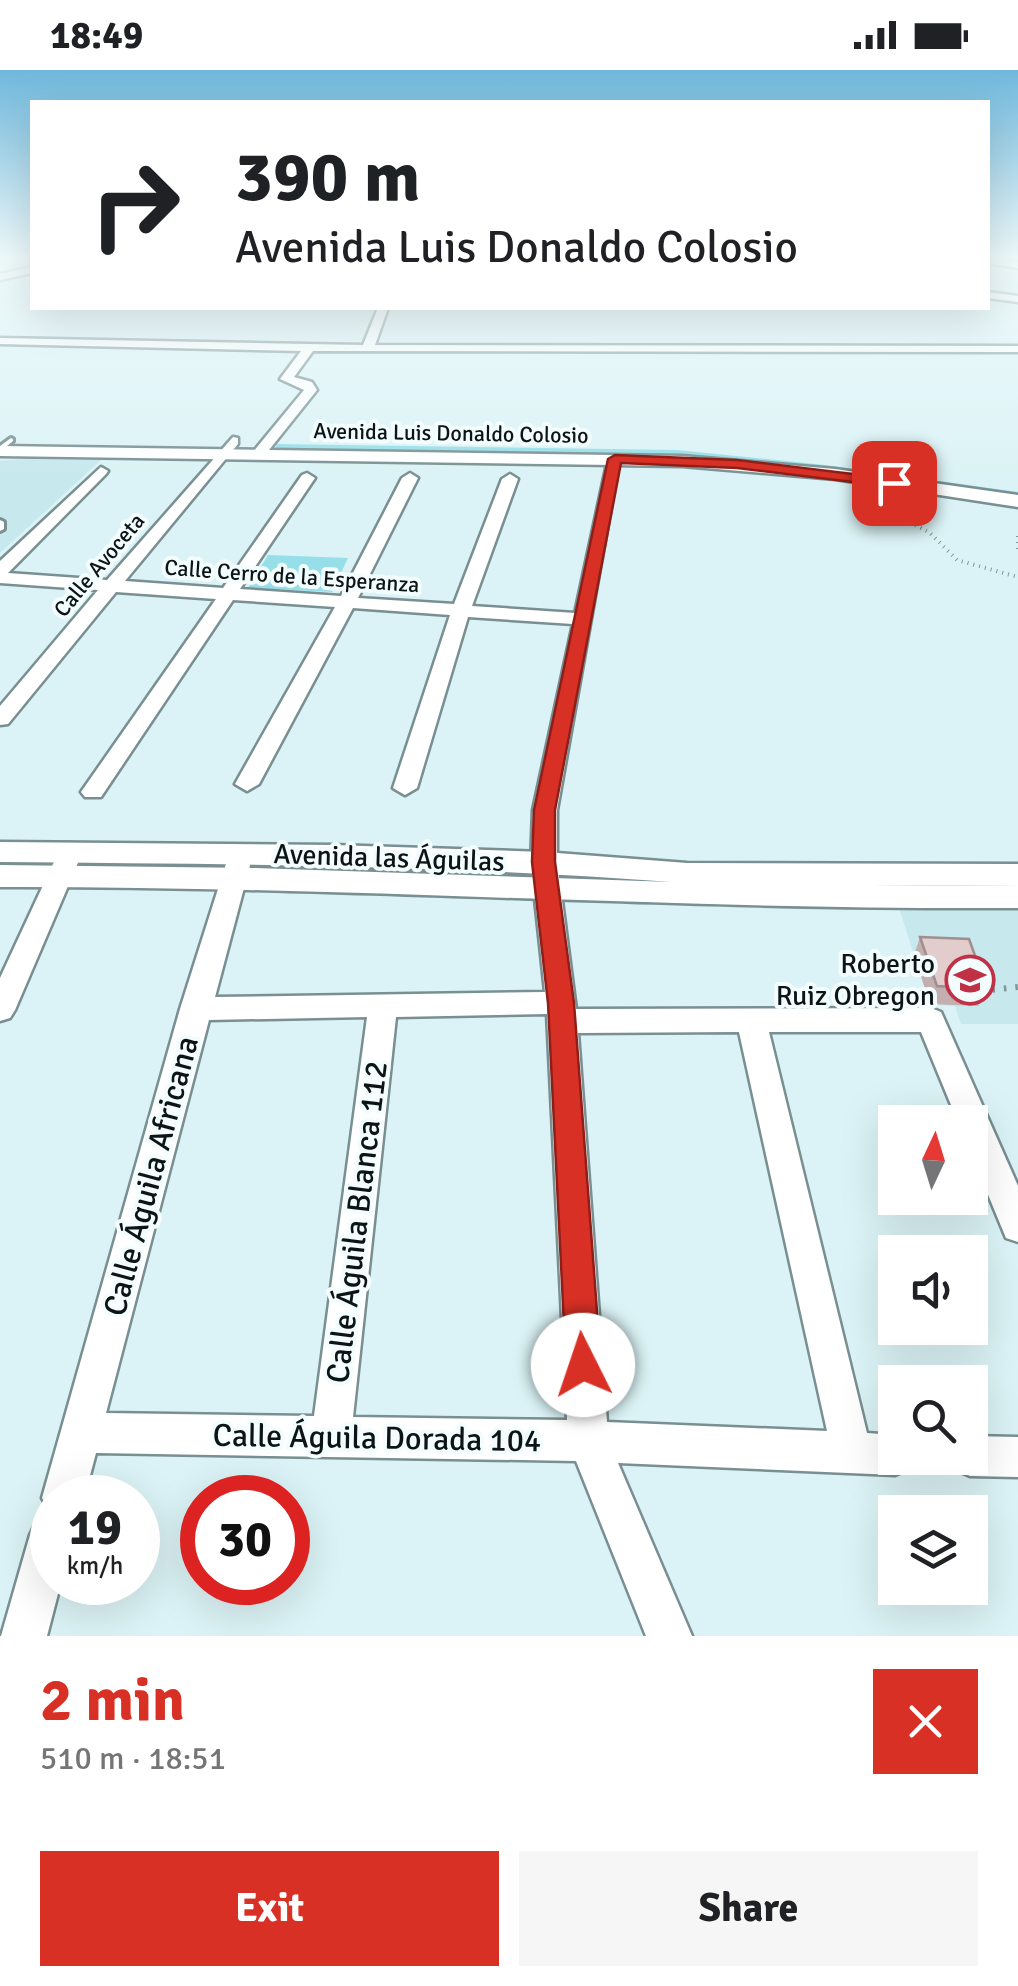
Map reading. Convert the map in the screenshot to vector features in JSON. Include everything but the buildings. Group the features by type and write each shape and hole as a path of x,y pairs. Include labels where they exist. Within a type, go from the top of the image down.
{"street":[{"path":"368,344 373,332"},
{"path":"0,341 310,348 368,344 1018,349"},
{"path":"264,447 311,390 308,385 286,380 310,348"},
{"name":"Avenida Luis Donaldo Colosio","path":"3,445 628,445 739,451 1018,488"},
{"name":"Calle Avoceta","path":"0,719 228,447"},
{"name":"Avenida Luis Donaldo Colosio","path":"264,447 615,459 836,474 1018,501"},
{"path":"615,459 544,810 546,875 561,1012 588,1441 670,1636"},
{"path":"0,574 101,471"},
{"path":"93,792 306,478"},
{"path":"246,784 347,602 410,478"},
{"path":"405,788 461,610 510,479"},
{"name":"Calle Cerro de la Esperanza","path":"0,574 226,595 582,619"},
{"name":"Avenida las Águilas","path":"0,852 66,863 546,875 1018,876"},
{"path":"0,1010 66,863"},
{"name":"Avenida las Águilas","path":"0,876 66,863"},
{"name":"Calle Águila Africana","path":"70,1475 237,865"},
{"name":"Avenida las Águilas","path":"546,875 711,896 1018,896"},
{"path":"196,1009 383,1006 752,1022 931,1020 1018,1226"},
{"name":"Calle Águila Blanca 112","path":"331,1437 383,1006"},
{"path":"752,1022 852,1454"},
{"name":"Calle Águila Dorada 104","path":"82,1433 588,1441 878,1455"},
{"path":"988,1456 1018,1457"},
{"path":"24,1636 33,1605"}],"path":[{"path":"836,474 839,484 859,498 929,532 956,560 1018,577"},
{"path":"1018,536 1018,553"},
{"path":"977,991 1018,987"}],"shaded area":[{"path":"277,444 677,450 825,465 1018,492 1018,498 766,463 274,451"},
{"path":"101,460 0,553 0,461"},
{"path":"268,555 348,558 332,592 248,588"},
{"name":"Roberto Ruiz Obregon","path":"899,908 1018,908 1018,1024 961,1024 955,1006 930,1005"}],"place":[{"name":"Roberto Ruiz Obregon","path":"970,980"}],"route":[{"path":"583,1365 561,1003 544,862 544,810 615,459 737,464 894,483"}]}
